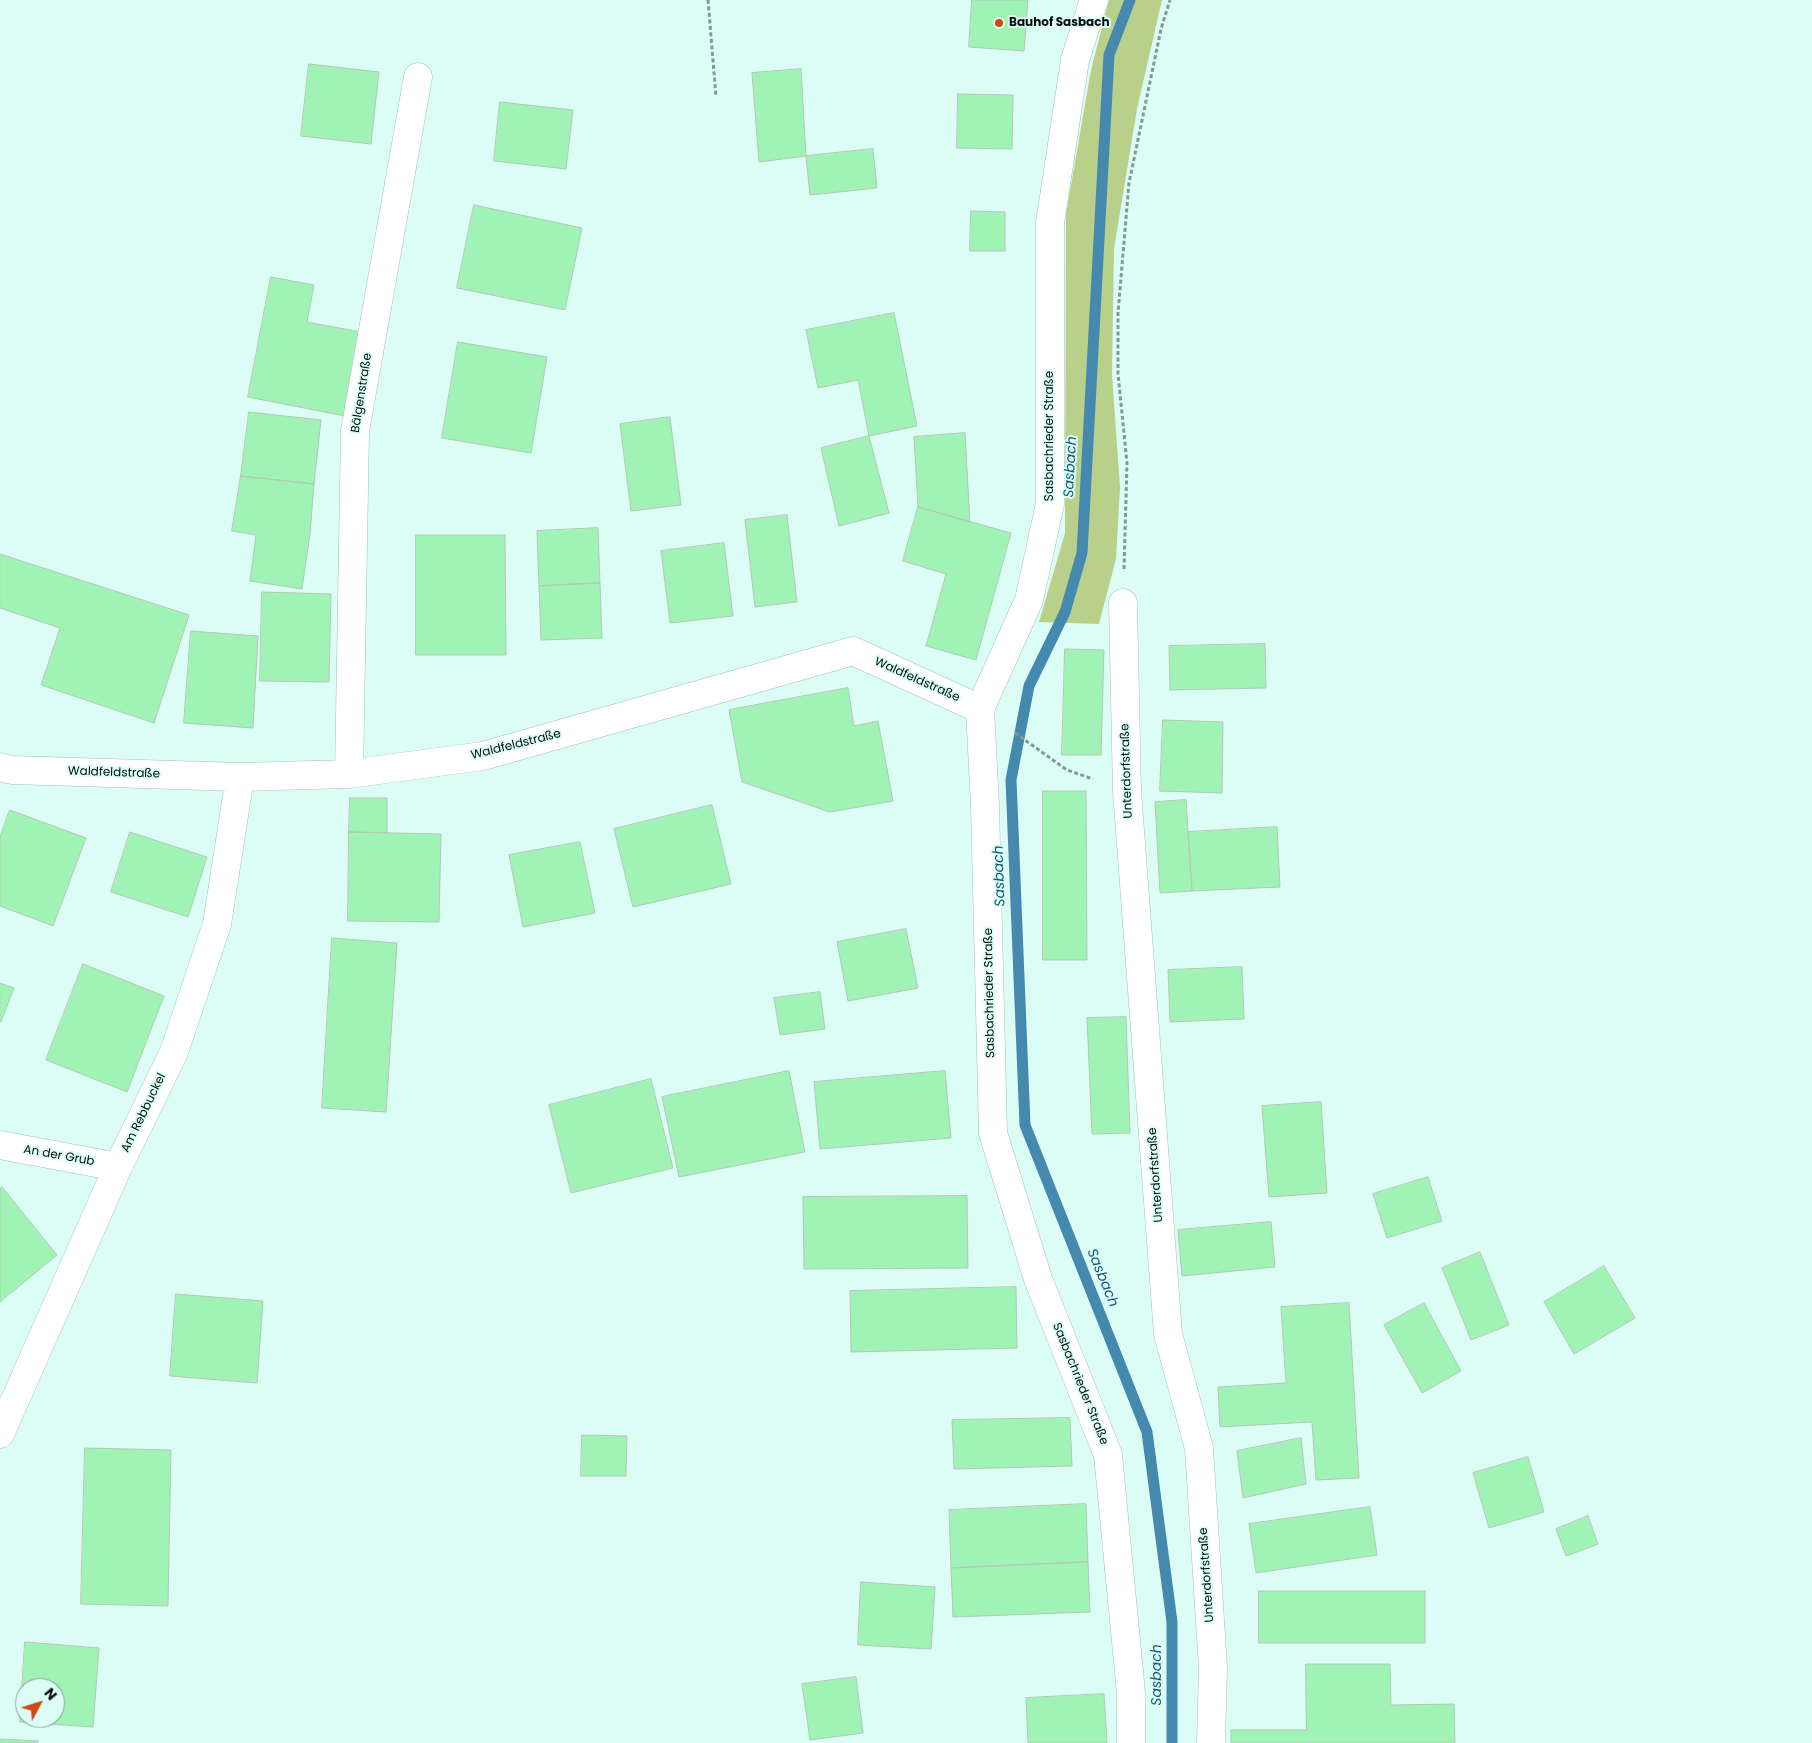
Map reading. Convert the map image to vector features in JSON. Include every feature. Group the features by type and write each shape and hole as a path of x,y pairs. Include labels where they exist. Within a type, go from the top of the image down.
{"street":[{"name":"Sasbachrieder Straße","path":"1094,0 1075,60 1050,223 1050,504 1028,600 980,709 985,806 993,1133 1038,1279 1108,1455 1131,1693 1131,1743"},
{"name":"Bälgenstraße","path":"349,774 355,431 418,77"},
{"name":"Unterdorfstraße","path":"1123,603 1127,791 1168,1334 1199,1448 1213,1668 1211,1743"},
{"name":"Waldfeldstraße","path":"0,767 12,770 240,776 349,774 483,756 853,651 980,709"},
{"name":"Am Rebbuckel","path":"0,1434 118,1167 174,1052 217,924 240,776"},
{"name":"An der Grub","path":"0,1146 118,1167"}],"path":[{"path":"708,0 716,97"},
{"path":"1123,603 1127,463 1118,374 1118,313 1130,183 1160,29 1170,0"},
{"path":"1013,731 1067,770"}],"green space":[{"path":"1109,0 1162,0 1137,109 1114,249 1112,375 1120,487 1116,559 1099,624 1039,622 1065,533 1066,214 1091,70"}],"building":[{"name":"Bauhof Sasbach","path":"972,0 1028,0 1024,51 969,47"},
{"path":"309,64 379,72 371,144 301,136"},
{"path":"801,69 806,156 759,162 752,73"},
{"path":"958,94 1013,95 1012,149 957,148"},
{"path":"500,102 573,110 566,169 494,161"},
{"path":"873,149 877,188 810,195 806,156"},
{"path":"474,205 582,228 565,310 457,288"},
{"path":"971,211 1005,212 1005,251 970,251"},
{"path":"271,277 314,285 307,322 361,332 345,416 248,397"},
{"path":"894,313 917,426 869,436 858,380 818,388 806,330"},
{"path":"458,342 547,357 531,453 442,438"},
{"path":"249,412 321,420 314,484 241,476"},
{"path":"670,417 681,505 631,511 620,424"},
{"path":"965,433 970,522 918,507 914,437"},
{"path":"869,436 889,513 839,526 821,448"},
{"path":"241,476 314,484 310,534 302,589 250,581 256,535 232,531"},
{"path":"918,507 1011,533 976,660 926,646 946,574 903,561"},
{"path":"787,515 797,602 755,607 745,520"},
{"path":"598,528 600,583 539,586 537,531"},
{"path":"416,535 505,535 506,655 416,655"},
{"path":"724,543 733,616 670,623 661,551"},
{"path":"0,554 189,615 154,723 41,685 60,628 0,608"},
{"path":"600,583 602,638 541,640 539,586"},
{"path":"262,592 331,594 329,682 260,681"},
{"path":"191,631 258,636 253,728 184,723"},
{"path":"1265,644 1266,688 1170,690 1169,646"},
{"path":"1065,649 1104,650 1101,755 1062,755"},
{"path":"848,688 854,726 878,721 893,801 830,812 742,782 729,710"},
{"path":"1163,720 1223,722 1222,793 1160,791"},
{"path":"1043,791 1086,791 1087,960 1043,960"},
{"path":"350,798 387,798 387,833 349,832"},
{"path":"1186,800 1192,891 1160,893 1155,802"},
{"path":"712,805 731,884 633,907 614,829"},
{"path":"10,810 86,838 53,926 0,906 0,837"},
{"path":"1277,827 1280,887 1192,891 1188,832"},
{"path":"130,832 207,857 188,917 111,892"},
{"path":"349,832 441,834 439,922 348,921"},
{"path":"580,842 595,913 523,927 509,855"},
{"path":"906,929 918,988 848,1001 837,942"},
{"path":"332,938 397,943 386,1112 322,1108"},
{"path":"83,964 164,996 127,1092 46,1060"},
{"path":"1242,967 1244,1019 1170,1022 1168,970"},
{"path":"0,983 14,988 1,1022 0,1021"},
{"path":"820,992 825,1029 780,1035 774,998"},
{"path":"1126,1017 1130,1133 1092,1134 1087,1018"},
{"path":"789,1071 805,1152 679,1177 662,1097"},
{"path":"945,1071 951,1138 820,1149 814,1082"},
{"path":"651,1079 673,1168 571,1193 549,1105"},
{"path":"1321,1102 1327,1193 1269,1197 1262,1106"},
{"path":"1428,1177 1442,1221 1387,1238 1373,1194"},
{"path":"2,1187 57,1255 0,1302 0,1189"},
{"path":"967,1196 968,1268 804,1269 803,1197"},
{"path":"1271,1222 1275,1267 1182,1276 1178,1230"},
{"path":"1480,1252 1509,1325 1471,1340 1442,1268"},
{"path":"1604,1266 1635,1318 1574,1354 1544,1302"},
{"path":"1016,1287 1017,1348 851,1352 850,1291"},
{"path":"176,1294 263,1301 257,1383 170,1376"},
{"path":"1349,1303 1359,1478 1316,1480 1312,1422 1220,1427 1218,1387 1286,1383 1281,1307"},
{"path":"1424,1303 1461,1371 1422,1393 1384,1325"},
{"path":"1070,1418 1072,1466 954,1469 952,1420"},
{"path":"582,1435 627,1436 626,1476 581,1476"},
{"path":"1301,1438 1306,1484 1243,1498 1237,1451"},
{"path":"85,1448 171,1450 168,1606 81,1604"},
{"path":"1528,1457 1544,1512 1489,1528 1473,1473"},
{"path":"1086,1504 1088,1562 951,1568 949,1510"},
{"path":"1370,1507 1377,1555 1256,1573 1249,1524"},
{"path":"1588,1516 1598,1544 1566,1556 1556,1529"},
{"path":"1088,1562 1090,1612 953,1617 951,1568"},
{"path":"861,1582 935,1587 931,1649 858,1645"},
{"path":"1259,1591 1425,1591 1425,1643 1259,1643"},
{"path":"25,1642 99,1648 93,1727 65,1725 65,1678 23,1678"},
{"path":"1306,1664 1390,1664 1391,1705 1454,1704 1455,1743 1231,1743 1231,1730 1306,1730"},
{"path":"856,1677 863,1733 810,1740 802,1684"},
{"path":"1104,1694 1107,1743 1028,1743 1026,1698"},
{"path":"0,1739 38,1741 38,1743 0,1743"}],"waterway":[{"name":"Sasbach","path":"1130,0 1109,55 1082,553 1065,612 1029,686 1011,780 1025,1125 1147,1432 1172,1622 1172,1743"}],"place":[{"name":"Bauhof Sasbach","path":"999,23"}]}
